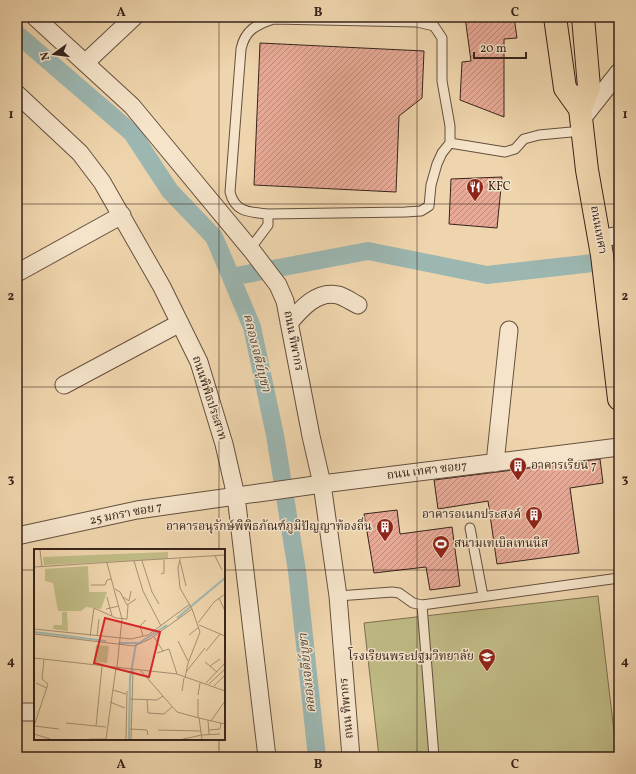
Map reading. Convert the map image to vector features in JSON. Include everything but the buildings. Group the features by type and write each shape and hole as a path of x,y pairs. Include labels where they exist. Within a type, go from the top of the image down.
{"main road":[{"name":"ถนนเทศา","path":"555,17 565,88 581,120 587,170 607,243 609,312 619,399"},
{"name":"ถนนเทศา","path":"581,120 589,87 583,17"}],"street":[{"name":"ถนน ทิพากร","path":"35,17 132,106 251,250 278,285 285,301 311,436 322,484 338,596 351,757"},
{"path":"85,63 134,17"},
{"path":"581,120 619,72"},
{"name":"ถนนพิพิธประสาท","path":"17,94 80,153 102,182 162,287 199,362 224,444 244,496 268,757"},
{"path":"17,273 122,215"},
{"path":"289,323 302,307 323,296 339,296 358,305"},
{"path":"64,385 180,323"},
{"path":"495,463 509,330"},
{"name":"ถนน เทศา ซอย7","path":"244,496 322,484 619,447"},
{"name":"25 มกรา ซอย 7","path":"17,536 137,510 244,496"},
{"path":"17,712 34,712"}],"lane":[{"path":"273,19 417,22 434,26 442,38 442,80 450,126 450,143 442,153 437,164 431,185 429,206 421,211 268,214 254,213 236,206 232,201 230,192 241,49 243,41 248,32 260,23 273,19"},
{"path":"450,143 505,152 515,149 524,139 581,120"},
{"path":"251,250 268,225 268,214"},
{"path":"470,528 483,596"},
{"path":"338,596 392,592 399,593 413,603 422,605 619,578"},
{"path":"422,605 434,757"}],"shaded area":[{"path":"598,596 617,757 379,757 364,623"}],"waterway":[{"name":"คลองเจดีย์บูชา","path":"17,34 132,133 170,191 214,237 252,327 275,435 297,571 317,757"},
{"path":"231,277 368,251 487,275 619,260"}],"place":[{"name":"KFC","path":"475,202"},
{"name":"อาคารเรียน 7","path":"518,481"},
{"name":"อาคารอเนกประสงค์","path":"534,530"},
{"name":"อาคารอนุรักษ์พิพิธภัณฑ์ภูมิปัญญาท้องถิ่น","path":"385,542"},
{"name":"สนามเทเบิลเทนนิส","path":"441,559"},
{"name":"โรงเรียนพระปฐมวิทยาลัย","path":"487,672"}]}
